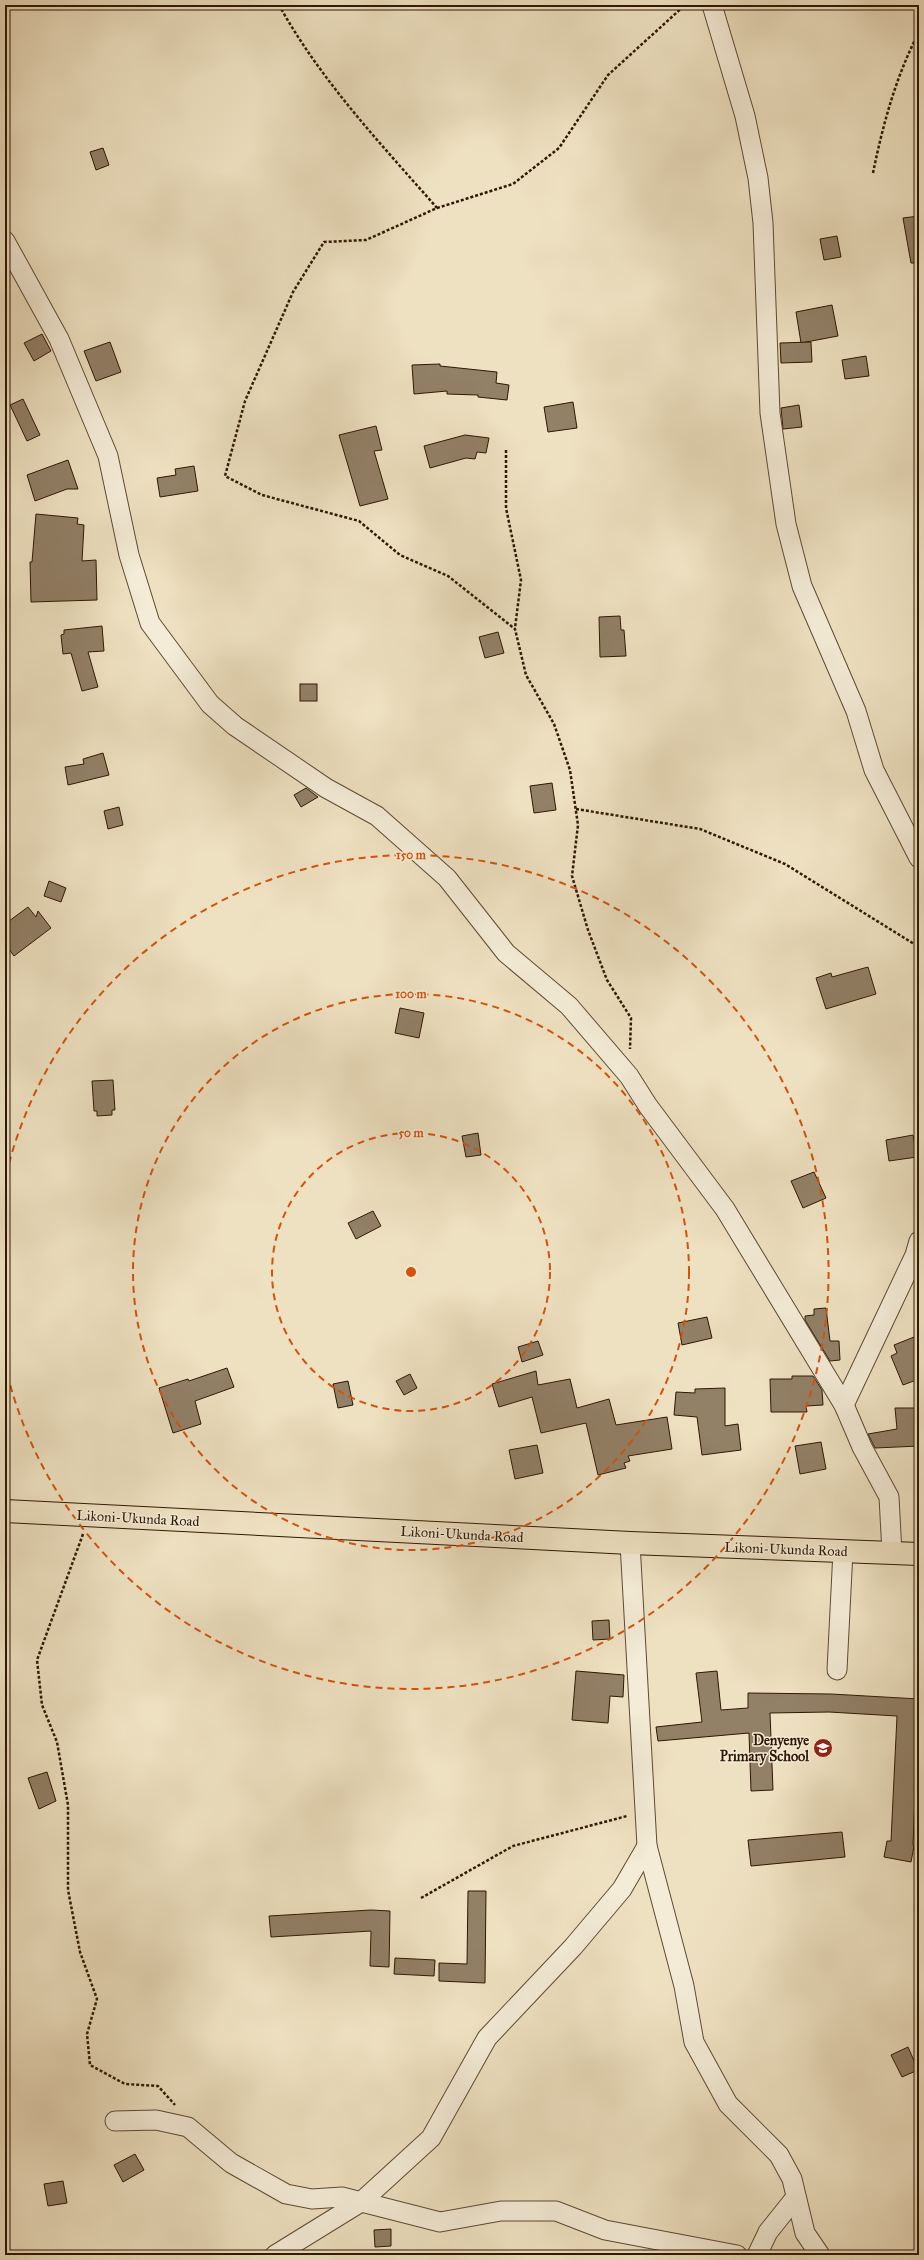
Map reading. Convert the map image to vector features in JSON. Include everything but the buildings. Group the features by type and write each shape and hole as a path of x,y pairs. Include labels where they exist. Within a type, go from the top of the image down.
{"highway":[{"name":"Likoni-Ukunda Road","path":"5,1511 630,1543 919,1554"}],"street":[{"path":"712,5 745,116 758,178 763,223 770,413 786,524 802,586 856,711 874,770 919,858"},
{"path":"5,241 58,339 108,456 129,555 150,623 210,704 235,726 326,788 377,816 447,878 506,953 569,1006 629,1076 648,1106 725,1209 844,1405 862,1447 889,1497 892,1553"},
{"path":"844,1405 916,1255 919,1241"},
{"path":"630,1543 647,1846 684,1986 694,2042 728,2104 779,2155 792,2180 805,2233 820,2255"},
{"path":"837,1670 844,1551"},
{"path":"275,2255 361,2202 431,2138 487,2038 573,1947 622,1889 647,1846"},
{"path":"115,2121 156,2120 188,2127 231,2163 286,2194 312,2199 342,2198 402,2214 440,2222 501,2211 556,2211 605,2230 737,2255"},
{"path":"757,2255 768,2232 796,2198"}],"path":[{"path":"279,5 330,83 437,208"},
{"path":"515,629 448,576 400,555 358,521 262,495 225,476 245,401 293,292 324,242 366,240 437,208 513,184 559,148 608,75 685,5"},
{"path":"873,173 882,128 906,57 919,32"},
{"path":"506,450 506,508 522,580 515,629 526,675 554,724 570,770 578,825 572,876 588,930 607,980 631,1018 629,1076"},
{"path":"576,809 700,829 786,864 919,947"},
{"path":"90,1515 37,1660 42,1705 56,1742 68,1804 68,1890 80,1952 97,1999 87,2034 90,2065 125,2084 158,2086 196,2133"},
{"path":"421,1898 513,1846 645,1811"}],"place":[{"name":"Denyenye Primary School","path":"823,1748"}]}
